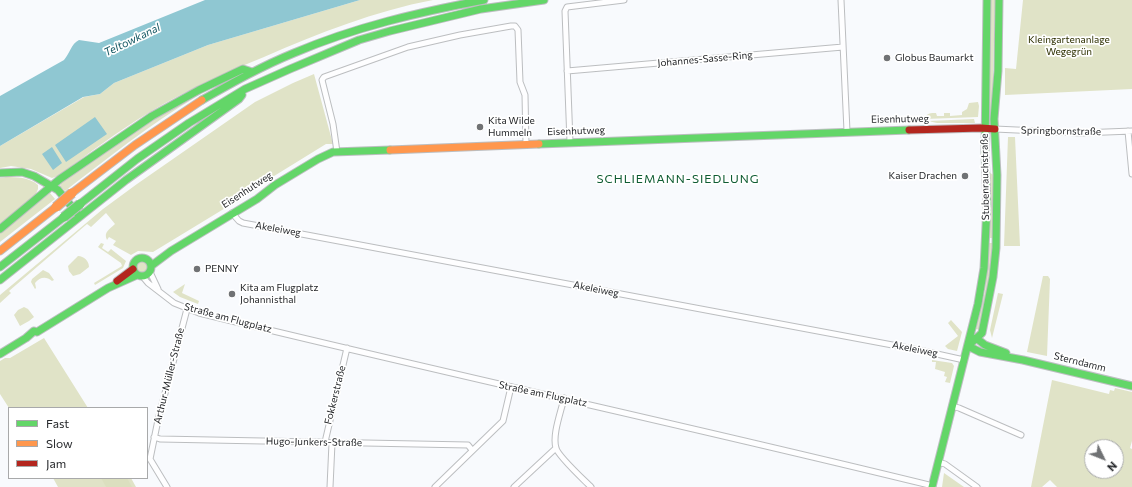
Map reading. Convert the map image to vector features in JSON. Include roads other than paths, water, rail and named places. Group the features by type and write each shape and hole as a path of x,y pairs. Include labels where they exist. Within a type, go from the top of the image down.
{"main road":[{"path":"0,251 126,151 184,111 252,72 308,46 353,30 436,8 484,0"},
{"path":"0,267 137,159 189,123 245,90 359,40 481,9 544,0"},
{"name":"Stubenrauchstraße","path":"968,346 982,333 993,277 996,248 997,175 990,128 986,0"},
{"name":"Stubenrauchstraße","path":"933,486 968,346 984,268 987,205 985,152 990,128 999,0"},
{"path":"0,229 51,186 152,116 199,90 243,70 252,72"},
{"path":"0,280 143,167 239,99 245,90"},
{"name":"Eisenhutweg","path":"0,354 26,338 30,338 35,335 37,332 108,288 144,270 170,251 257,198 275,185 312,163 329,154 337,152 847,131 990,128"},
{"path":"0,173 22,172 34,176 51,186 55,194 73,216 78,218"},
{"name":"Sterndamm","path":"976,338 988,346 1023,360"},
{"name":"Sterndamm","path":"968,346 980,352 1023,360 1132,386"}],"street":[{"path":"570,142 565,12 567,8 624,0"},
{"path":"841,0 847,131"},
{"path":"337,152 333,124 322,80 324,77 408,47 460,35 511,26 515,26 518,30 520,82 525,95 526,144"},
{"name":"Johannes-Sasse-Ring","path":"568,71 843,47"},
{"name":"Springbornstraße","path":"990,128 1081,133 1130,131 1132,174"},
{"name":"Akeleiweg","path":"232,213 238,221 243,223 919,350 964,360"},
{"name":"Straße am Flugplatz","path":"144,270 148,283 174,303 187,309 933,486"},
{"name":"Straße am Flugplatz","path":"144,270 158,290"},
{"name":"Arthur-Müller-Straße","path":"167,487 150,459 154,437 187,309"},
{"name":"Fokkerstraße","path":"325,442 347,348"},
{"path":"435,487 503,421 511,387"},
{"path":"564,398 555,439 556,448 561,456 591,487"},
{"path":"952,406 1021,434"},
{"name":"Hugo-Junkers-Straße","path":"154,437 332,443 468,445 472,450"},
{"path":"330,487 332,443"},
{"path":"516,486 556,448"},
{"path":"938,462 944,464 977,487"}],"water":[{"name":"Teltowkanal","path":"205,0 360,0 208,45 114,83 100,94 83,97 0,146 0,96 64,60 74,44 79,40 99,43"},
{"path":"95,117 107,134 66,162 55,145"},
{"path":"52,147 62,163 53,170 42,154"}],"place":[{"name":"Globus Baumarkt","path":"887,58"},
{"name":"Kita Wilde Hummeln","path":"480,127"},
{"name":"Kaiser Drachen","path":"965,176"},
{"name":"PENNY","path":"197,269"},
{"name":"Kita am Flugplatz Johannisthal","path":"232,294"}],"district":[{"name":"SCHLIEMANN-SIEDLUNG","path":"678,179"}],"park label":[{"name":"Kleingartenanlage Wegegrün","path":"1069,46"}]}
